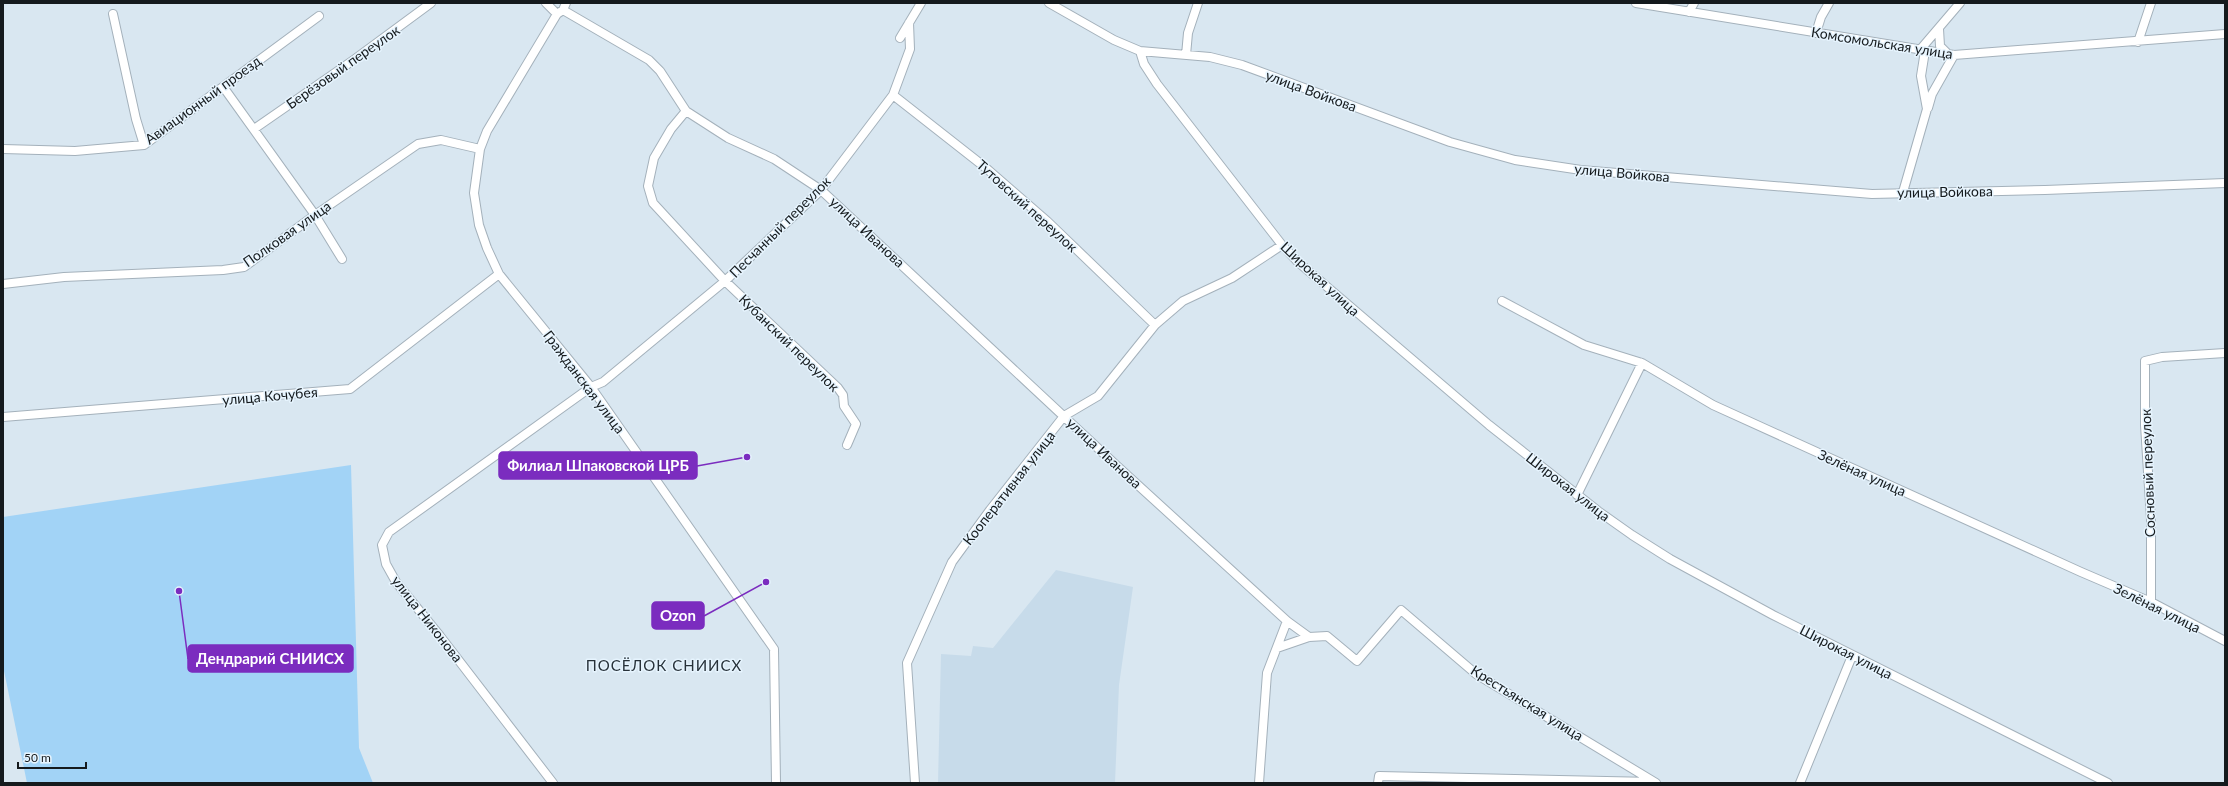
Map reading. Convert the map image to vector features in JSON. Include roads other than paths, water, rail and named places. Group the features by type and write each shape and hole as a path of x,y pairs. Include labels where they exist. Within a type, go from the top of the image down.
{"street":[{"name":"Берёзовый переулок","path":"254,129 355,59 431,3"},
{"name":"улица Иванова","path":"546,3 562,9 649,60 660,71 686,111 728,138 774,159 821,190 1287,622 1309,637"},
{"path":"900,38 921,3"},
{"name":"улица Войкова","path":"1049,3 1114,40 1140,51 1210,57 1242,65 1450,142 1515,160 1581,170 1872,194 1903,192 2045,190 2225,183"},
{"path":"1186,55 1188,33 1198,3"},
{"name":"Комсомольская улица","path":"1636,3 1922,51 1951,54 2138,42 2225,34"},
{"path":"1689,12 1694,3"},
{"path":"1816,33 1821,17 1829,3"},
{"path":"1927,109 1921,76 1922,51 1960,3"},
{"path":"2138,42 2151,3"},
{"name":"Гражданская улица","path":"562,9 486,131 480,149 474,193 479,225 486,248 499,274 591,387 774,649 776,783"},
{"path":"113,14 136,119 144,145"},
{"name":"Авиационный проезд","path":"3,148 75,151 144,145 224,88 234,77 319,16"},
{"name":"Песчанный переулок","path":"591,387 603,382 725,281 821,190 893,95 910,49 909,23"},
{"path":"1903,192 1932,94 1951,54 1940,46 1939,29"},
{"name":"Широкая улица","path":"1140,51 1144,64 1157,84 1282,245 1332,293 1488,425 1577,495 1632,536 1670,559 1852,656 2108,783"},
{"path":"224,88 315,215 342,258"},
{"name":"Тутовский переулок","path":"893,95 986,168 1047,221 1155,325"},
{"name":"Кубанский переулок","path":"686,111 671,129 654,158 648,186 653,203 725,281 838,388 843,396 844,406 856,424 847,445"},
{"name":"Полковая улица","path":"3,284 64,277 222,270 244,267 315,215 418,144 442,140 480,149"},
{"name":"Кооперативная улица","path":"915,783 907,663 952,562 990,510 1064,416 1098,396 1155,325 1183,301 1232,278 1282,245"},
{"name":"улица Кочубея","path":"3,418 350,389 499,274"},
{"name":"Зелёная улица","path":"1502,301 1584,345 1642,363 1713,405 2081,572 2151,602 2225,641"},
{"name":"Сосновый переулок","path":"2151,602 2151,519 2145,425 2145,362 2162,357 2225,353"},
{"path":"1577,495 1642,363"},
{"name":"улица Никонова","path":"553,783 440,636 396,582 386,564 382,545 389,532 591,387"},
{"name":"Крестьянская улица","path":"1309,637 1327,636 1357,660 1401,610 1476,674 1655,782"},
{"path":"1259,783 1267,673 1287,622"},
{"path":"1277,648 1309,637"},
{"path":"1800,783 1852,656"},
{"path":"1378,783 1379,776 1655,782"}],"place":[{"name":"Филиал Шпаковской ЦРБ","path":"747,457"},
{"name":"Ozon","path":"766,582"},
{"name":"Дендрарий СНИИСХ","path":"179,591"}],"district":[{"name":"ПОСЁЛОК СНИИСХ","path":"664,666"}]}
